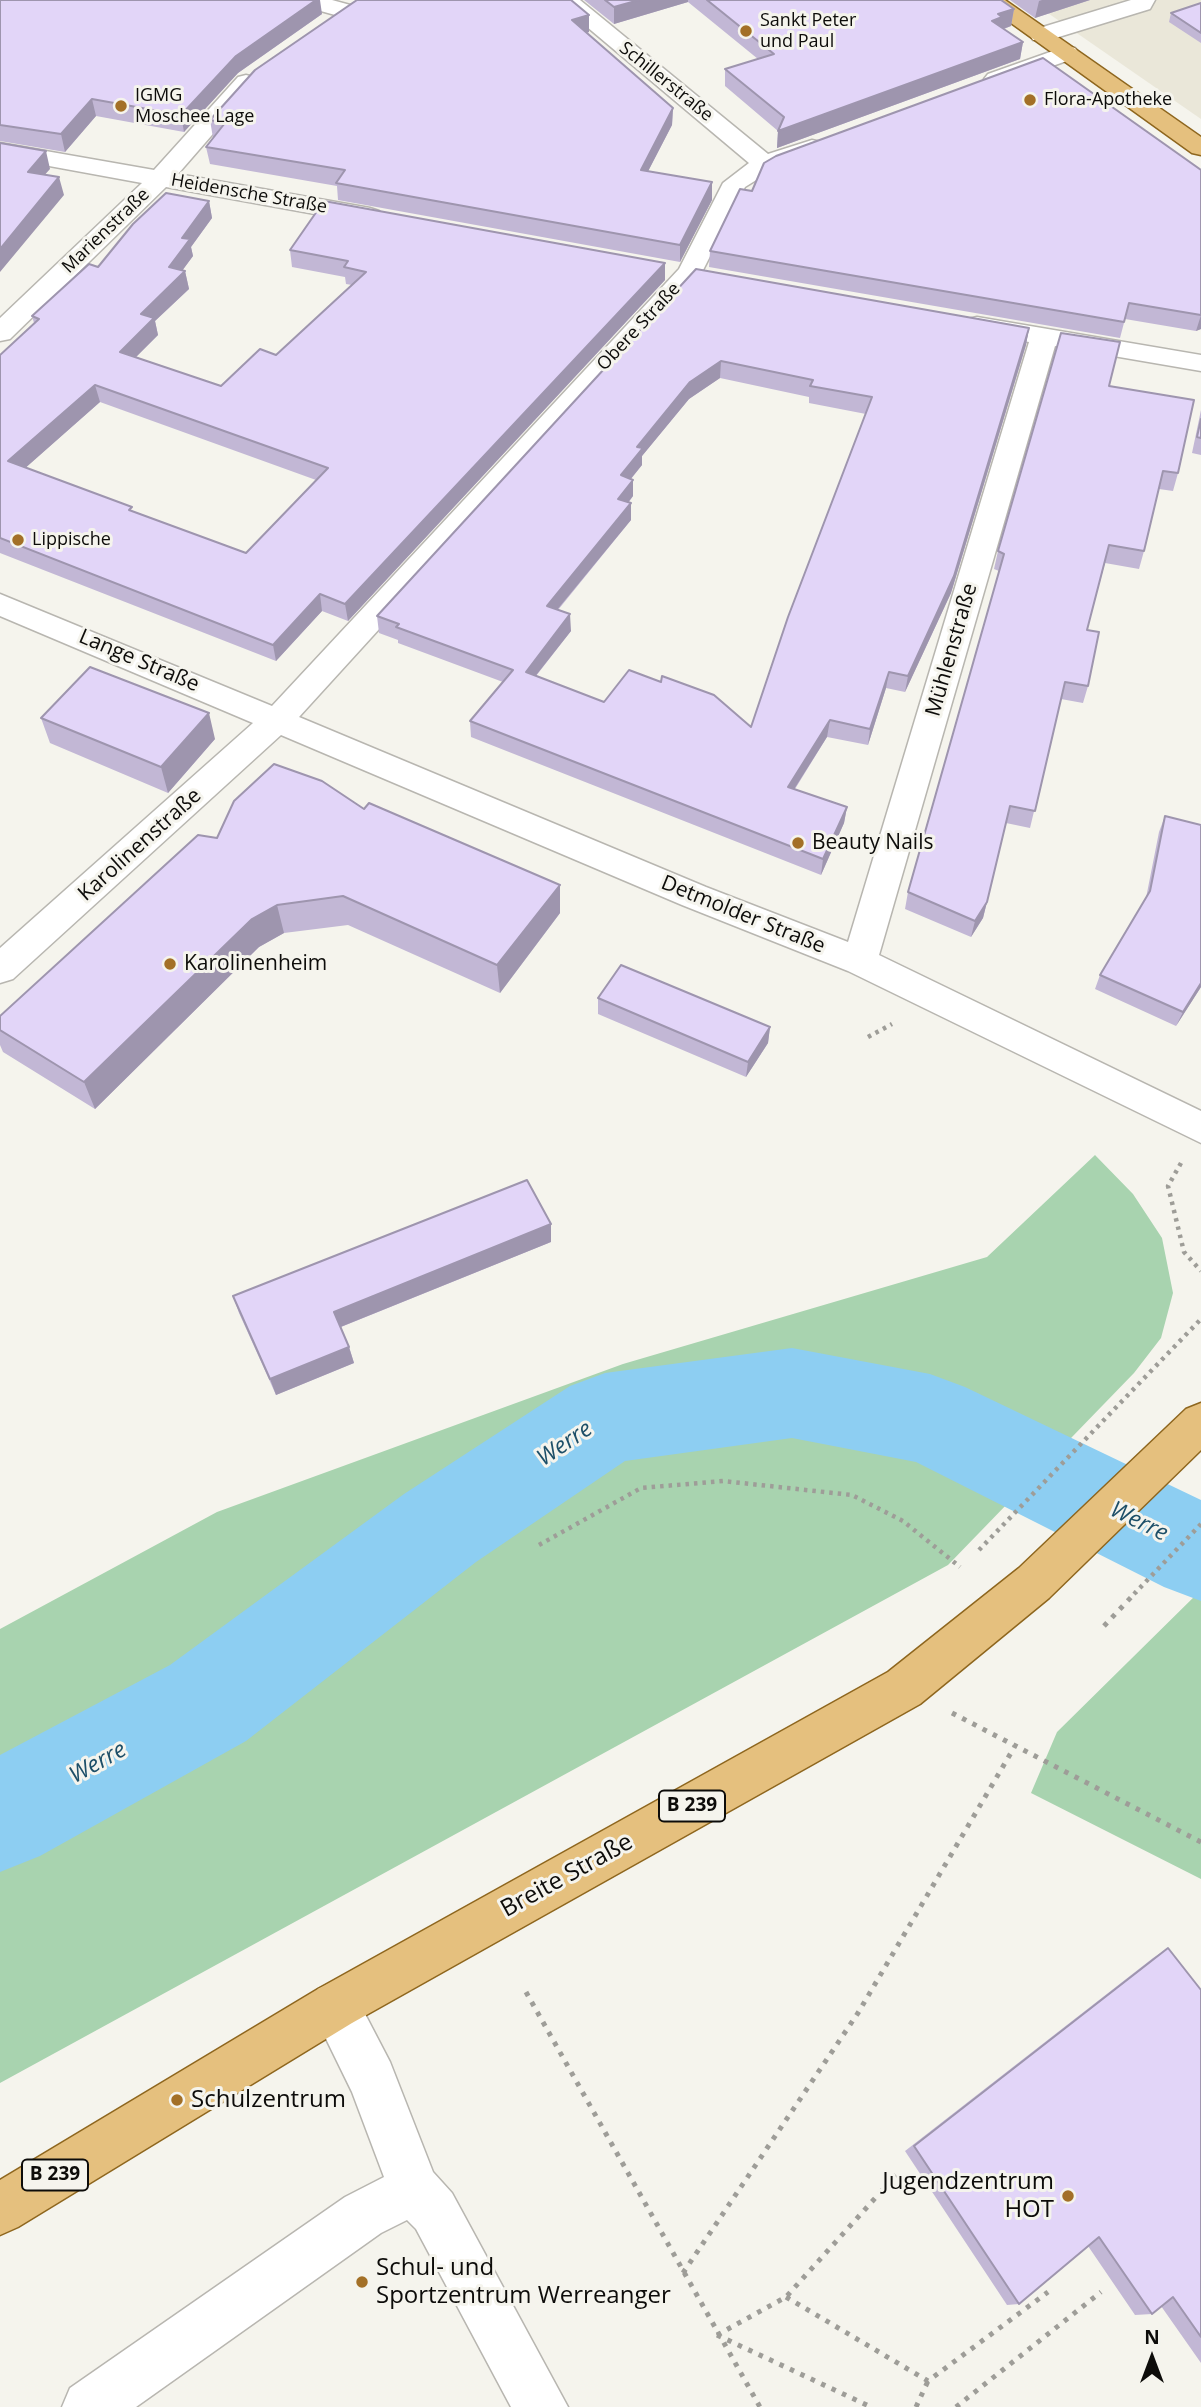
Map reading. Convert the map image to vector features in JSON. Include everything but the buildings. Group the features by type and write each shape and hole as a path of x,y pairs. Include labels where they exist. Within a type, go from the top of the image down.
{"main road":[{"path":"990,0 1201,148"},
{"name":"Breite Straße","path":"0,2209 335,2006 904,1688 1034,1583 1196,1428"}],"street":[{"path":"307,0 355,7 324,26"},
{"name":"Schillerstraße","path":"566,0 765,164"},
{"path":"1041,35 1142,4 1144,0"},
{"path":"1078,4 1099,18"},
{"path":"968,90 1067,53"},
{"name":"Marienstraße","path":"0,333 160,178 248,80 270,64"},
{"name":"Obere Straße","path":"278,719 690,272 735,183 765,164 829,141"},
{"name":"Heidensche Straße","path":"0,150 391,219"},
{"path":"949,320 1201,363"},
{"name":"Mühlenstraße","path":"860,961 1044,338"},
{"name":"Lange Straße","path":"0,604 278,719"},
{"name":"Detmolder Straße","path":"278,719 694,896 860,961 1194,1140"},
{"name":"Karolinenstraße","path":"0,969 278,719"},
{"path":"335,2006 372,2080 414,2189 433,2211 541,2407"},
{"path":"89,2407 363,2215 414,2189"}],"path":[{"path":"1194,1140 1168,1186 1184,1252 1201,1270"},
{"path":"979,1550 1201,1319"},
{"path":"539,1545 641,1488 723,1481 852,1495 903,1521 960,1567"},
{"path":"1104,1626 1201,1524"},
{"path":"904,1688 1201,1842"},
{"path":"683,2273 858,2013 1014,1746"},
{"path":"526,1993 760,2407"},
{"path":"717,2335 786,2297 896,2175"},
{"path":"916,2407 928,2381 1048,2292"},
{"path":"956,2407 1101,2292"},
{"path":"786,2297 928,2381"},
{"path":"717,2335 871,2407"}],"shaded area":[{"path":"1029,0 1201,0 1201,119"}],"green space":[{"path":"1095,1155 1133,1194 1162,1238 1173,1293 1161,1338 1134,1373 948,1565 0,2083 0,1629 217,1512 623,1364 987,1257"},
{"path":"1201,1590 1201,1879 1031,1793 1057,1732"}],"waterway":[{"name":"Werre","path":"0,1816 208,1703 440,1528 605,1418 792,1393 930,1419 1201,1552"}],"place":[{"name":"Sankt Peter und Paul","path":"746,31"},
{"name":"Flora-Apotheke","path":"1030,100"},
{"name":"IGMG Moschee Lage","path":"121,106"},
{"name":"Lippische","path":"18,540"},
{"name":"Beauty Nails","path":"798,843"},
{"name":"Karolinenheim","path":"170,964"},
{"name":"Schulzentrum","path":"177,2100"},
{"name":"Jugendzentrum HOT","path":"1068,2196"},
{"name":"Schul- und Sportzentrum Werreanger","path":"362,2282"}]}
